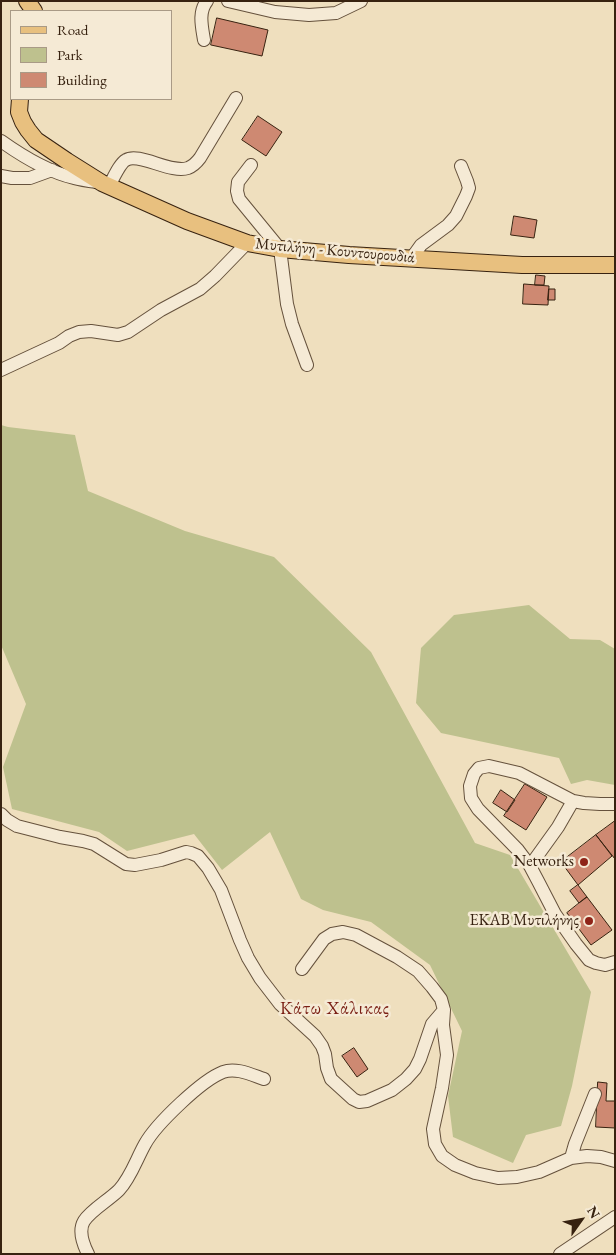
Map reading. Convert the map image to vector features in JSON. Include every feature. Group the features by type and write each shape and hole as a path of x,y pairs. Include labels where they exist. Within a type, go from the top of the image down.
{"main road":[{"name":"Μυτιλήνη - Κουντουρουδιά","path":"20,100 19,112 28,130 36,140 67,161 105,184 187,221 247,242 280,249 412,259 522,265 615,265"}],"street":[{"path":"204,40 201,13 207,1"},
{"path":"228,1 275,12 309,15 336,13 361,1"},
{"path":"1,141 29,160 52,170 73,178 105,184 124,160 130,158 180,169 194,165 236,98"},
{"path":"251,165 238,182 237,191 239,199 280,249 287,304 307,365"},
{"path":"412,259 421,244 448,225 456,216 469,188 461,166"},
{"path":"1,176 30,178 52,170"},
{"path":"1,370 79,332 92,331 118,335 128,332 161,310 200,288 215,276 247,242"},
{"path":"615,804 573,801 519,774 489,766 479,768 474,774 470,786 471,798 474,803 518,850 530,866 555,914 589,960 605,965 615,962"},
{"path":"530,866 558,827 573,801"},
{"path":"1,814 17,826 94,844 126,864 135,865 161,860 186,852 191,852 198,856 208,868 221,890 240,940 260,978 280,1004 315,1036 325,1054 331,1079 353,1100 359,1102 366,1101 392,1090 406,1079 415,1069 420,1059 432,1024 444,1010"},
{"path":"302,969 324,939 332,934 343,932 356,935 397,957 418,971 432,987 441,999 444,1010 443,1026 446,1041 446,1061 434,1129 435,1144 442,1156 455,1165 475,1173 498,1178 517,1177 539,1172 571,1158 587,1156 615,1161"},
{"path":"88,1254 83,1246 81,1233 84,1222 119,1190 129,1177 145,1143 170,1113 203,1085 224,1071 238,1071 264,1079"},
{"path":"571,1158 595,1094"},
{"path":"560,1254 615,1217"}],"green space":[{"path":"1,425 75,435 88,491 185,531 274,557 371,652 475,843 510,855 591,992 572,1086 561,1126 526,1135 513,1163 453,1137 448,1096 462,1031 430,965 371,922 323,910 301,899 270,832 222,870 194,834 127,851 99,832 12,809 3,767 26,704 1,645"},
{"path":"529,605 570,639 600,640 615,649 615,785 587,780 571,784 559,758 441,733 416,703 421,648 454,615"}],"building":[{"path":"217,18 268,30 262,56 211,45"},
{"path":"258,116 282,132 266,156 242,140"},
{"path":"514,216 537,220 534,238 511,235"},
{"path":"536,275 545,276 544,285 535,285"},
{"path":"524,284 549,286 548,305 523,304"},
{"path":"549,289 555,289 555,300 548,300"},
{"path":"525,784 547,797 526,830 504,816"},
{"path":"501,790 515,800 507,812 493,803"},
{"path":"615,821 615,859 596,835"},
{"path":"596,835 612,856 578,885 561,862"},
{"path":"578,885 587,897 579,903 570,891"},
{"name":"ΕΚΑΒ Μυτιλήνης","path":"587,897 612,930 591,945 567,913"},
{"path":"354,1048 368,1069 357,1077 342,1056"},
{"path":"598,1082 607,1083 606,1101 615,1101 615,1128 596,1127"}],"place":[{"name":"Networks","path":"584,862"},
{"name":"ΕΚΑΒ Μυτιλήνης","path":"589,921"}],"district":[{"name":"Κάτω Χάλικας","path":"335,1009"}]}
